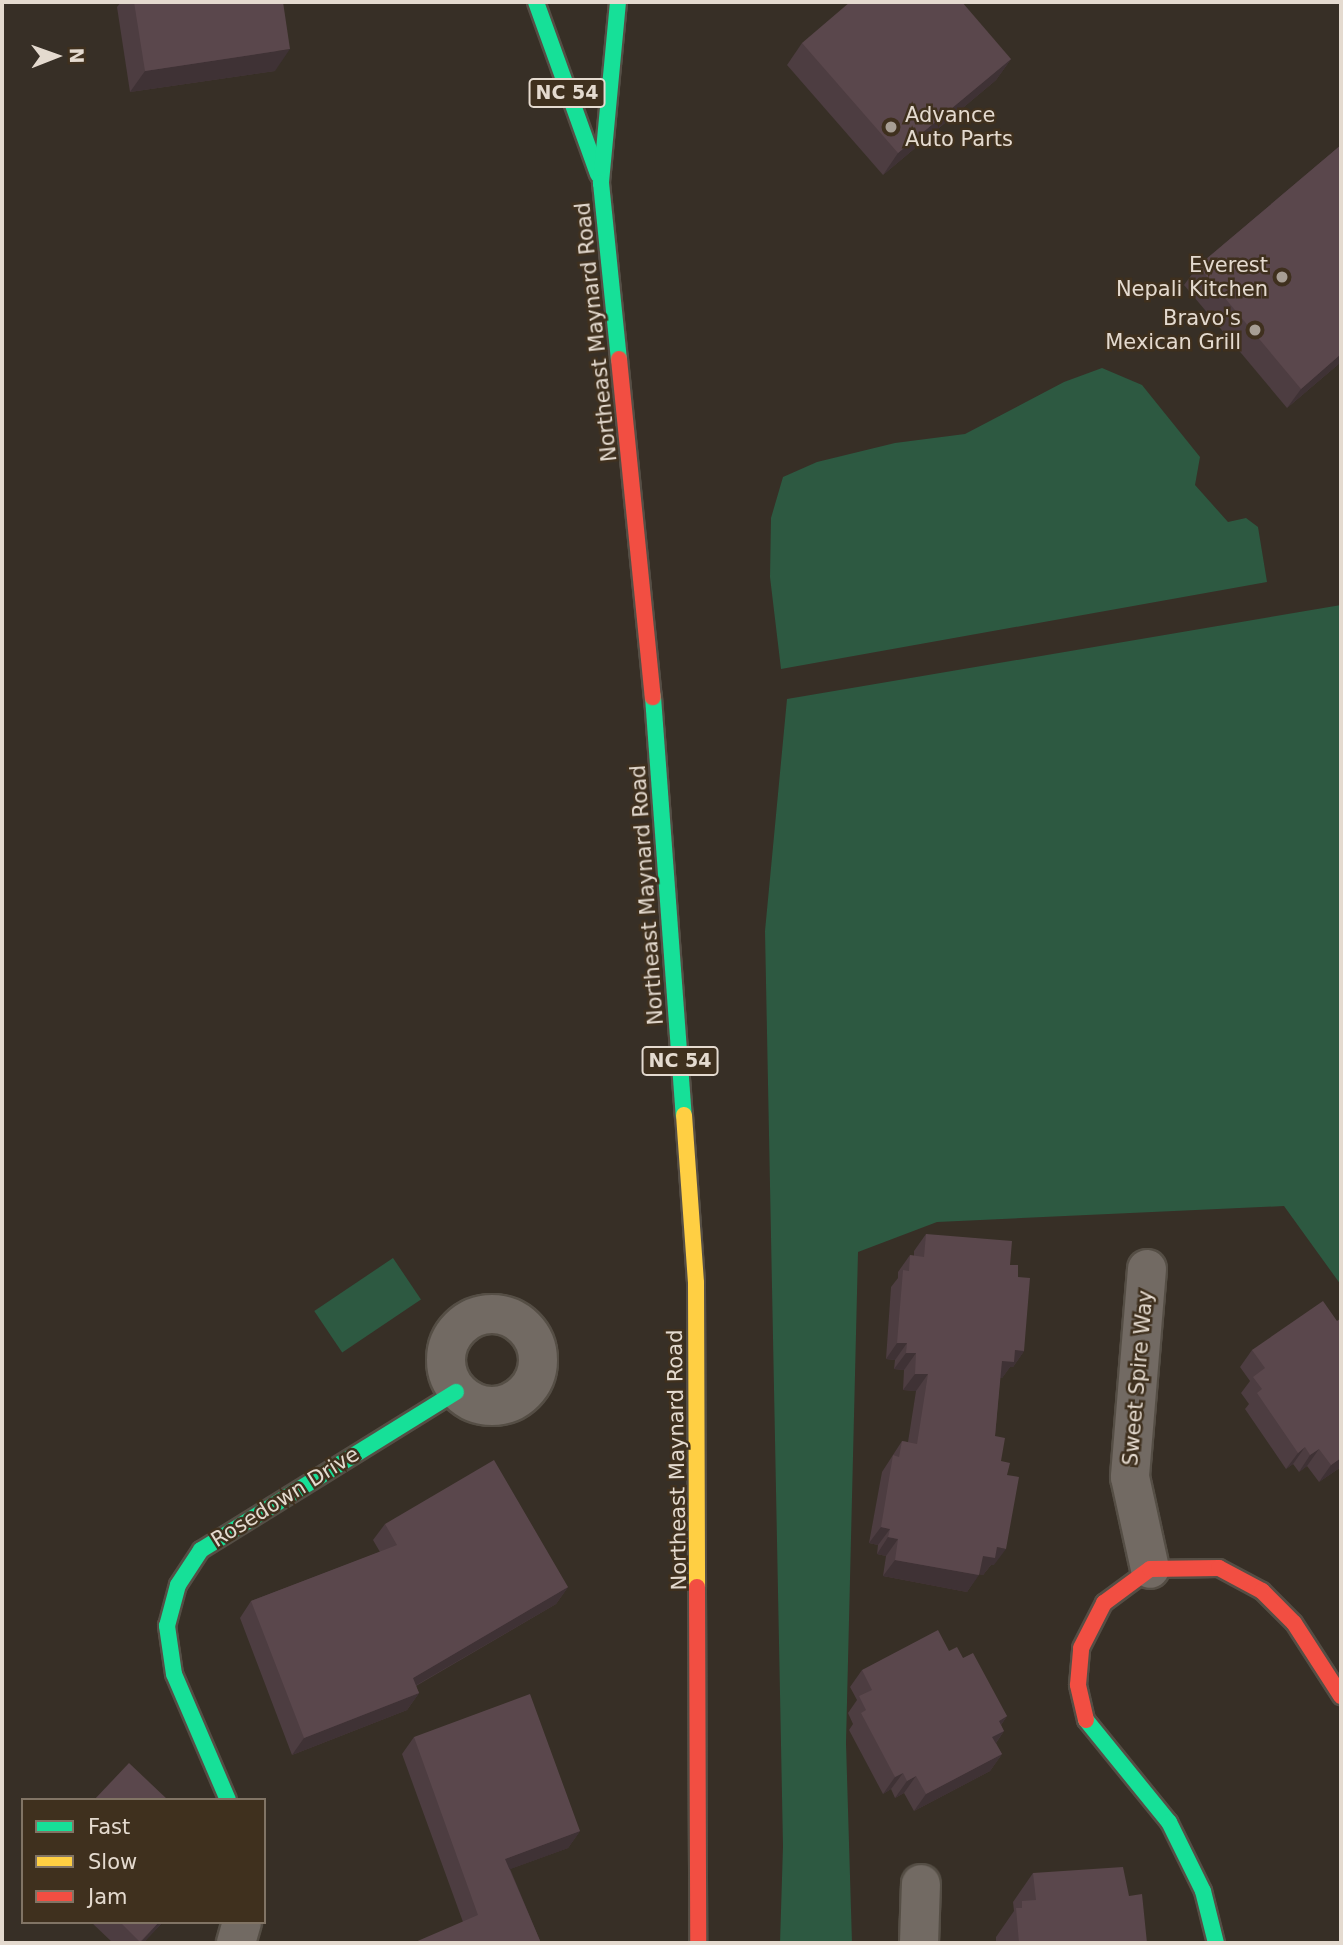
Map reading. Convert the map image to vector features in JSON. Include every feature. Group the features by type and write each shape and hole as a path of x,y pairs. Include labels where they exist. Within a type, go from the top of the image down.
{"main road":[{"name":"Northeast Maynard Road","path":"536,2 601,183"},
{"name":"Northeast Maynard Road","path":"618,2 601,183 655,721 696,1283 698,1943"},
{"name":"Rosedown Drive","path":"227,1798 174,1674 167,1626 178,1585 201,1550 456,1392"},
{"path":"1216,1943 1203,1891 1168,1822 1087,1726 1078,1685 1081,1648 1104,1602 1150,1569 1219,1568 1245,1579 1294,1623 1341,1696"}],"street":[{"name":"Sweet Spire Way","path":"1147,1269 1130,1477 1150,1569"},
{"path":"919,1943 921,1884"},
{"path":"236,1943 241,1924"}],"green space":[{"path":"1102,368 1142,385 1200,457 1195,485 1228,522 1246,518 1258,527 1267,582 781,669 770,577 771,518 783,477 817,462 895,443 965,434 1064,382"},
{"path":"1341,605 1341,1285 1284,1206 937,1222 858,1252 846,1743 852,1943 780,1943 783,1846 765,931 787,699"},
{"path":"393,1258 421,1299 342,1353 314,1311"}],"building":[{"path":"134,2 283,2 290,49 145,71"},
{"name":"Advance Auto Parts","path":"850,2 962,2 1011,59 898,153 802,43"},
{"path":"1341,145 1341,354 1301,389 1198,266"},
{"path":"926,1234 1012,1241 1010,1265 1018,1265 1018,1277 1030,1278 1024,1351 1015,1350 1014,1362 1002,1361 995,1436 1005,1438 1001,1461 1010,1463 1007,1475 1019,1477 1006,1549 997,1547 995,1558 983,1556 979,1575 895,1560 898,1539 888,1537 890,1529 881,1527 893,1455 899,1457 902,1441 917,1444 928,1374 915,1374 916,1353 906,1353 907,1343 897,1343 903,1270 909,1271 910,1255 924,1257"},
{"path":"1323,1301 1337,1321 1341,1318 1341,1458 1331,1465 1319,1449 1310,1455 1305,1447 1298,1453 1257,1393 1262,1389 1253,1377 1265,1368 1252,1350"},
{"path":"494,1460 568,1587 413,1678 419,1693 304,1738 251,1601 397,1545 385,1524"},
{"path":"938,1630 949,1651 957,1647 963,1658 973,1653 1007,1716 999,1721 1004,1731 992,1737 1002,1754 926,1794 916,1776 907,1781 903,1773 895,1777 861,1713 866,1710 859,1696 872,1690 862,1670"},
{"path":"530,1694 580,1831 505,1859 541,1943 413,1943 478,1915 414,1737"},
{"path":"129,1763 166,1798 96,1798"},
{"path":"1123,1867 1129,1896 1142,1894 1147,1943 1019,1943 1016,1908 1022,1908 1022,1901 1036,1900 1033,1873"},
{"path":"122,1924 157,1924 140,1942"}],"traffic: fast":[{"path":"536,2 598,174"},
{"path":"618,2 601,183 619,359"},
{"path":"653,697 684,1115"},
{"path":"227,1798 174,1674 167,1626 178,1585 201,1550 456,1392"},
{"path":"1086,1720 1169,1822 1203,1891 1216,1943"}],"traffic: slow":[{"path":"684,1115 696,1283 697,1587"}],"traffic: jam":[{"path":"619,359 653,697"},
{"path":"1086,1720 1078,1685 1081,1648 1104,1603 1150,1569 1219,1568 1262,1591 1294,1623 1341,1696"},
{"path":"697,1587 698,1943"}],"place":[{"name":"Advance Auto Parts","path":"891,127"},
{"name":"Everest Nepali Kitchen","path":"1282,277"},
{"name":"Bravo's Mexican Grill","path":"1255,330"}]}
